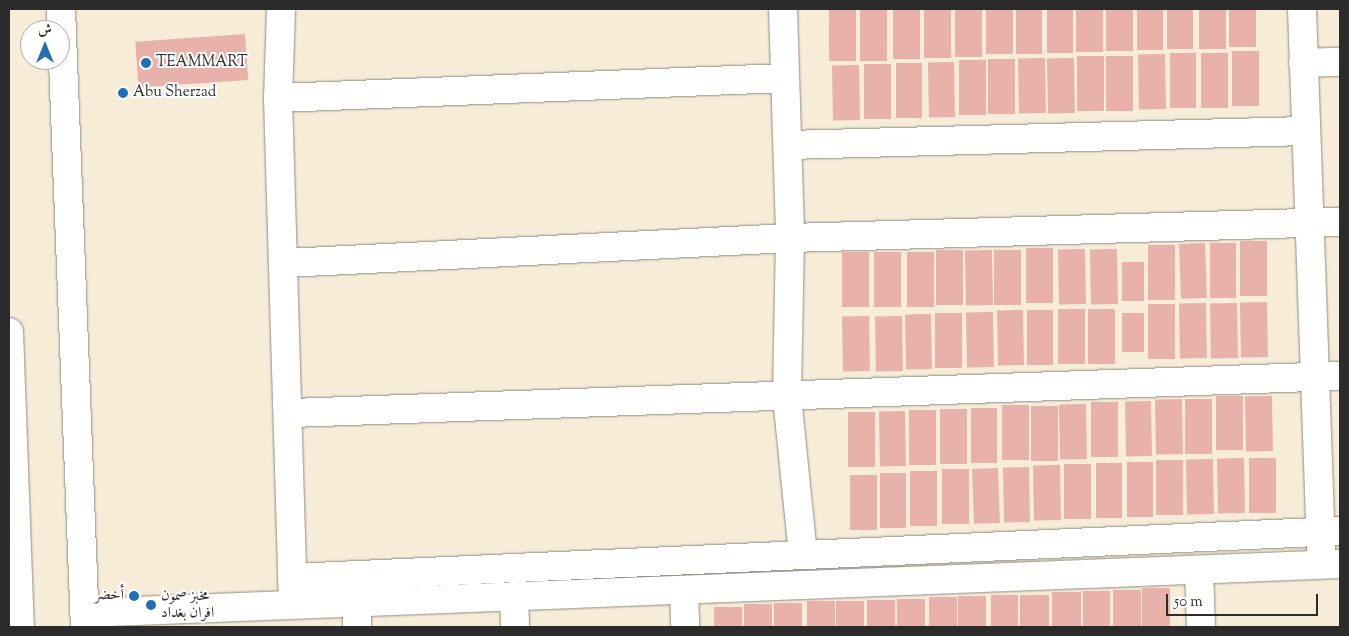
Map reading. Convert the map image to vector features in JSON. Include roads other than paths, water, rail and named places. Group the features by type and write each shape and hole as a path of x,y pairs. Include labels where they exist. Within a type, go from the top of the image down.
{"street":[{"path":"60,9 85,620 293,605 357,615 514,596 1331,565 1328,376 1312,223 1305,130 1302,9"},
{"path":"281,9 278,98 291,412 293,605"},
{"path":"783,9 790,238 787,397 803,554"},
{"path":"1303,63 1340,62"},
{"path":"278,98 786,78"},
{"path":"788,145 1305,130"},
{"path":"286,263 790,238 1340,222"},
{"path":"9,332 20,627"},
{"path":"291,412 787,397 1328,376"},
{"path":"292,578 1330,532"},
{"path":"1199,570 1201,627"},
{"path":"684,590 685,627"},
{"path":"514,596 515,627"}],"place":[{"name":"TEAMMART","path":"146,63"},
{"name":"Abu Sherzad","path":"123,93"},
{"name":"أخضر","path":"134,596"},
{"name":"مخبز صمون افران بغداد","path":"151,605"}]}
